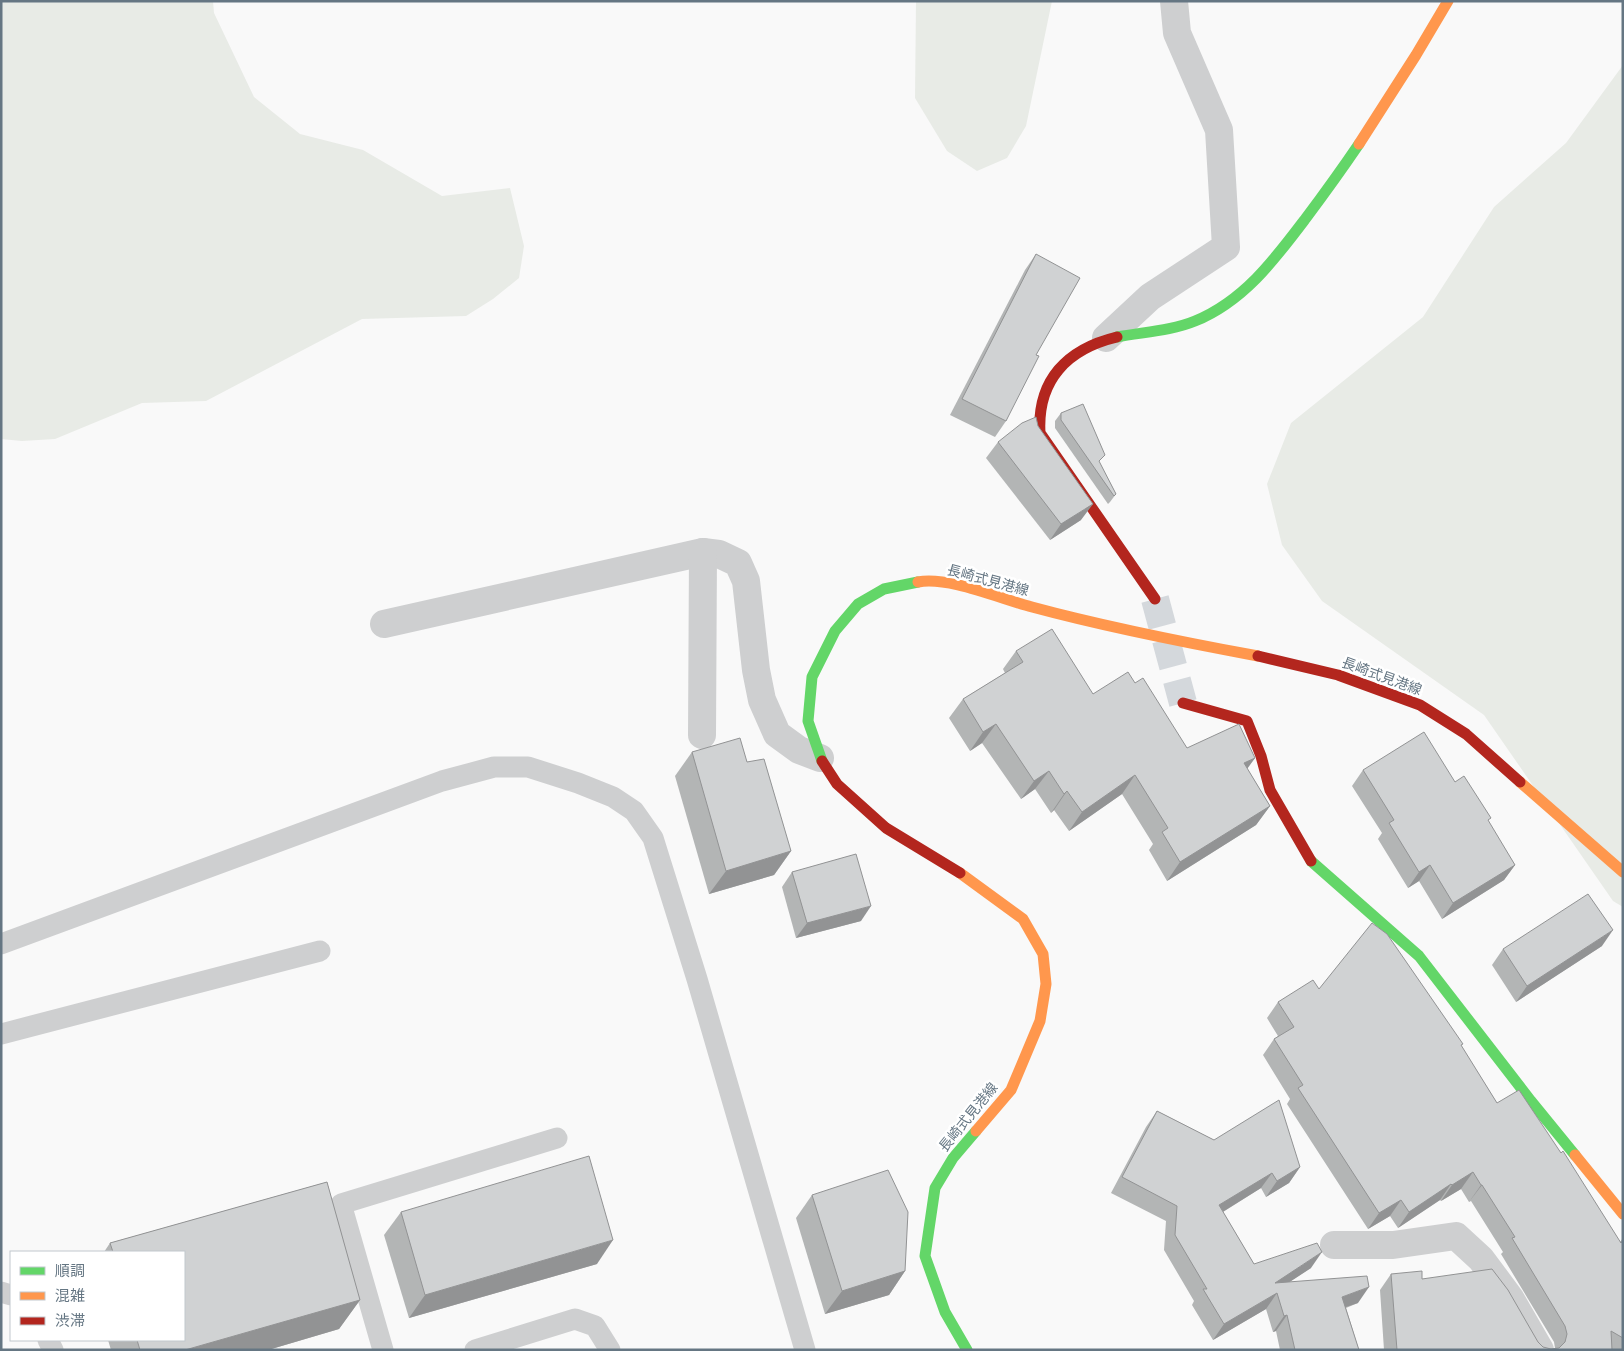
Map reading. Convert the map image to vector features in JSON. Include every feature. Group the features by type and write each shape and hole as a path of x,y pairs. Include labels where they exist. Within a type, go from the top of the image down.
{"main road":[{"path":"1155,599 1040,433 1039,415 1042,397 1063,362 1079,350 1106,338 1186,324 1213,312 1241,294 1276,259 1334,179 1425,43 1448,1"},
{"name":"長崎式見港線","path":"967,1350 944,1312 925,1256 935,1188 953,1158 1010,1090 1040,1021 1046,984 1043,954 1023,919 971,880 886,828 837,784 820,758 808,721 812,677 835,631 858,604 884,589 928,580 969,588 1030,607 1140,633 1266,658 1338,675 1420,705 1466,734 1623,872"},
{"path":"1183,703 1247,721 1261,756 1270,790 1309,859 1419,956 1531,1102 1623,1214"}],"street":[{"path":"1106,338 1150,297 1226,247 1219,130 1177,33 1174,1"},
{"path":"702,735 703,552"},
{"path":"384,624 703,552 718,554 738,563 746,581 754,652 762,700 777,734 799,750 820,758"},
{"path":"1334,1245 1393,1245 1456,1236 1481,1259 1510,1298 1540,1350"}],"lane":[{"path":"1,944 442,781 494,767 528,767 578,783 613,797 634,811 653,838 697,979 805,1350"},
{"path":"1,1034 320,950"},
{"path":"383,1350 341,1204 556,1138"},
{"path":"475,1350 575,1319 595,1326 610,1350"}],"shaded area":[{"path":"1,1 213,1 214,13 254,97 300,134 363,150 442,196 510,188 524,246 519,278 493,299 466,316 362,319 206,401 142,403 55,439 22,441 1,439"},
{"path":"916,1 1052,1 1026,126 1007,158 977,171 947,151 915,98"},
{"path":"1623,65 1623,907 1613,901 1484,715 1322,601 1282,545 1267,484 1291,423 1423,317 1494,207 1566,143"}],"building":[{"path":"1036,254 1080,278 1036,355 1039,356 1006,421 962,399"},
{"path":"1083,404 1105,455 1099,461 1116,494 1114,496 1061,420 1061,413"},
{"path":"1036,417 1038,426 1093,504 1061,524 998,442 1022,423"},
{"path":"1052,629 1093,694 1128,672 1135,683 1143,678 1187,748 1239,724 1255,758 1244,763 1270,806 1180,862 1162,832 1168,828 1135,775 1082,812 1067,791 1064,794 1049,771 1034,781 996,724 983,732 963,699 1023,662 1016,651"},
{"path":"1424,732 1455,782 1464,776 1491,818 1488,820 1515,865 1453,903 1430,865 1419,872 1389,823 1394,820 1363,770"},
{"path":"740,738 747,762 764,759 791,851 726,871 692,752"},
{"path":"856,854 871,906 807,923 792,872"},
{"path":"1588,894 1613,930 1527,986 1503,949"},
{"path":"1372,923 1387,934 1463,1044 1461,1045 1497,1103 1519,1090 1561,1153 1563,1151 1621,1243 1623,1240 1623,1338 1611,1331 1612,1350 1397,1350 1391,1274 1422,1271 1422,1279 1492,1269 1508,1290 1538,1342 1543,1347 1559,1348 1565,1342 1567,1334 1565,1326 1512,1238 1515,1237 1473,1172 1409,1212 1401,1200 1379,1213 1298,1088 1303,1085 1274,1039 1294,1027 1278,1002 1313,980 1319,989"},
{"path":"1279,1100 1300,1167 1277,1181 1272,1173 1219,1205 1254,1264 1317,1243 1322,1252 1275,1283 1367,1276 1369,1287 1342,1297 1359,1350 1295,1350 1287,1315 1284,1316 1277,1293 1224,1324 1203,1289 1207,1289 1175,1235 1177,1206 1122,1177 1157,1111 1214,1140"},
{"path":"589,1156 613,1240 425,1295 401,1212"},
{"path":"888,1170 908,1212 905,1271 842,1291 812,1195"},
{"path":"327,1182 360,1300 185,1350 140,1350 137,1341 185,1341 185,1251 113,1251 110,1243"}],"tunnel":[{"path":"1155,599 1183,703"}],"traffic: fast":[{"path":"1117,337 1186,324 1213,313 1229,302 1257,277 1282,249 1359,144"},
{"path":"822,761 808,721 812,677 835,631 858,604 884,589 918,582"},
{"path":"1311,861 1419,956 1575,1155"},
{"path":"967,1350 945,1312 925,1256 935,1188 953,1158 976,1131"}],"traffic: slow":[{"path":"1359,144 1448,1"},
{"path":"918,582 944,582 959,585 1032,607 1088,621 1258,656"},
{"path":"1520,782 1623,872"},
{"path":"960,873 1023,919 1043,954 1046,984 1040,1021 1011,1090 976,1131"},
{"path":"1575,1155 1623,1214"}],"traffic: jam":[{"path":"1117,337 1099,342 1083,350 1059,370 1050,382 1044,397 1040,414 1040,433 1155,599"},
{"path":"1258,656 1338,675 1420,705 1466,734 1520,782"},
{"path":"1183,703 1247,721 1261,756 1270,790 1311,861"},
{"path":"822,761 837,784 886,828 960,873"}]}
